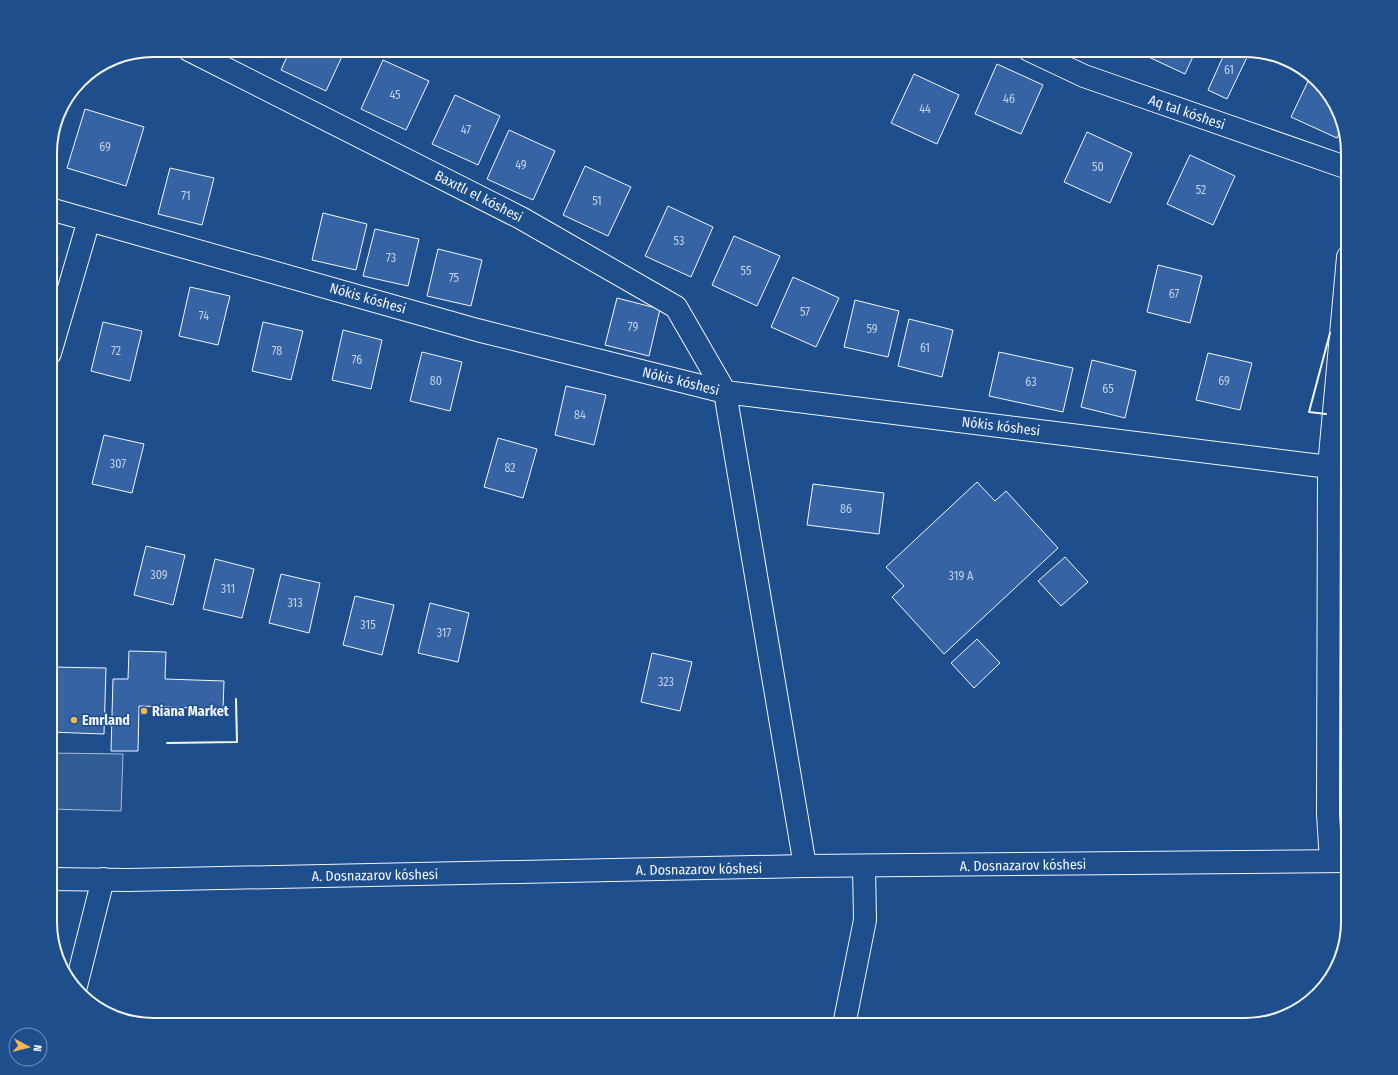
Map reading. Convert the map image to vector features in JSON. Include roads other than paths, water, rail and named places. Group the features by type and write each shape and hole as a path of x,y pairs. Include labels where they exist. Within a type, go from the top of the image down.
{"street":[{"name":"Baxıtlı el kóshesi","path":"203,57 522,218 676,307 725,392"},
{"name":"Aq tal kóshesi","path":"1044,57 1084,76 1341,166"},
{"name":"Nókis kóshesi","path":"57,211 477,330 725,392 1328,467"},
{"path":"57,329 89,220"},
{"path":"1339,861 1328,814 1328,467 1341,330"},
{"path":"725,392 805,866"},
{"name":"A. Dosnazarov kóshesi","path":"57,879 805,866 1339,861"},
{"path":"845,1018 865,920 864,866"},
{"path":"77,981 104,879"}],"place":[{"name":"Riana Market","path":"144,711"},
{"name":"Emrland","path":"74,720"}]}
